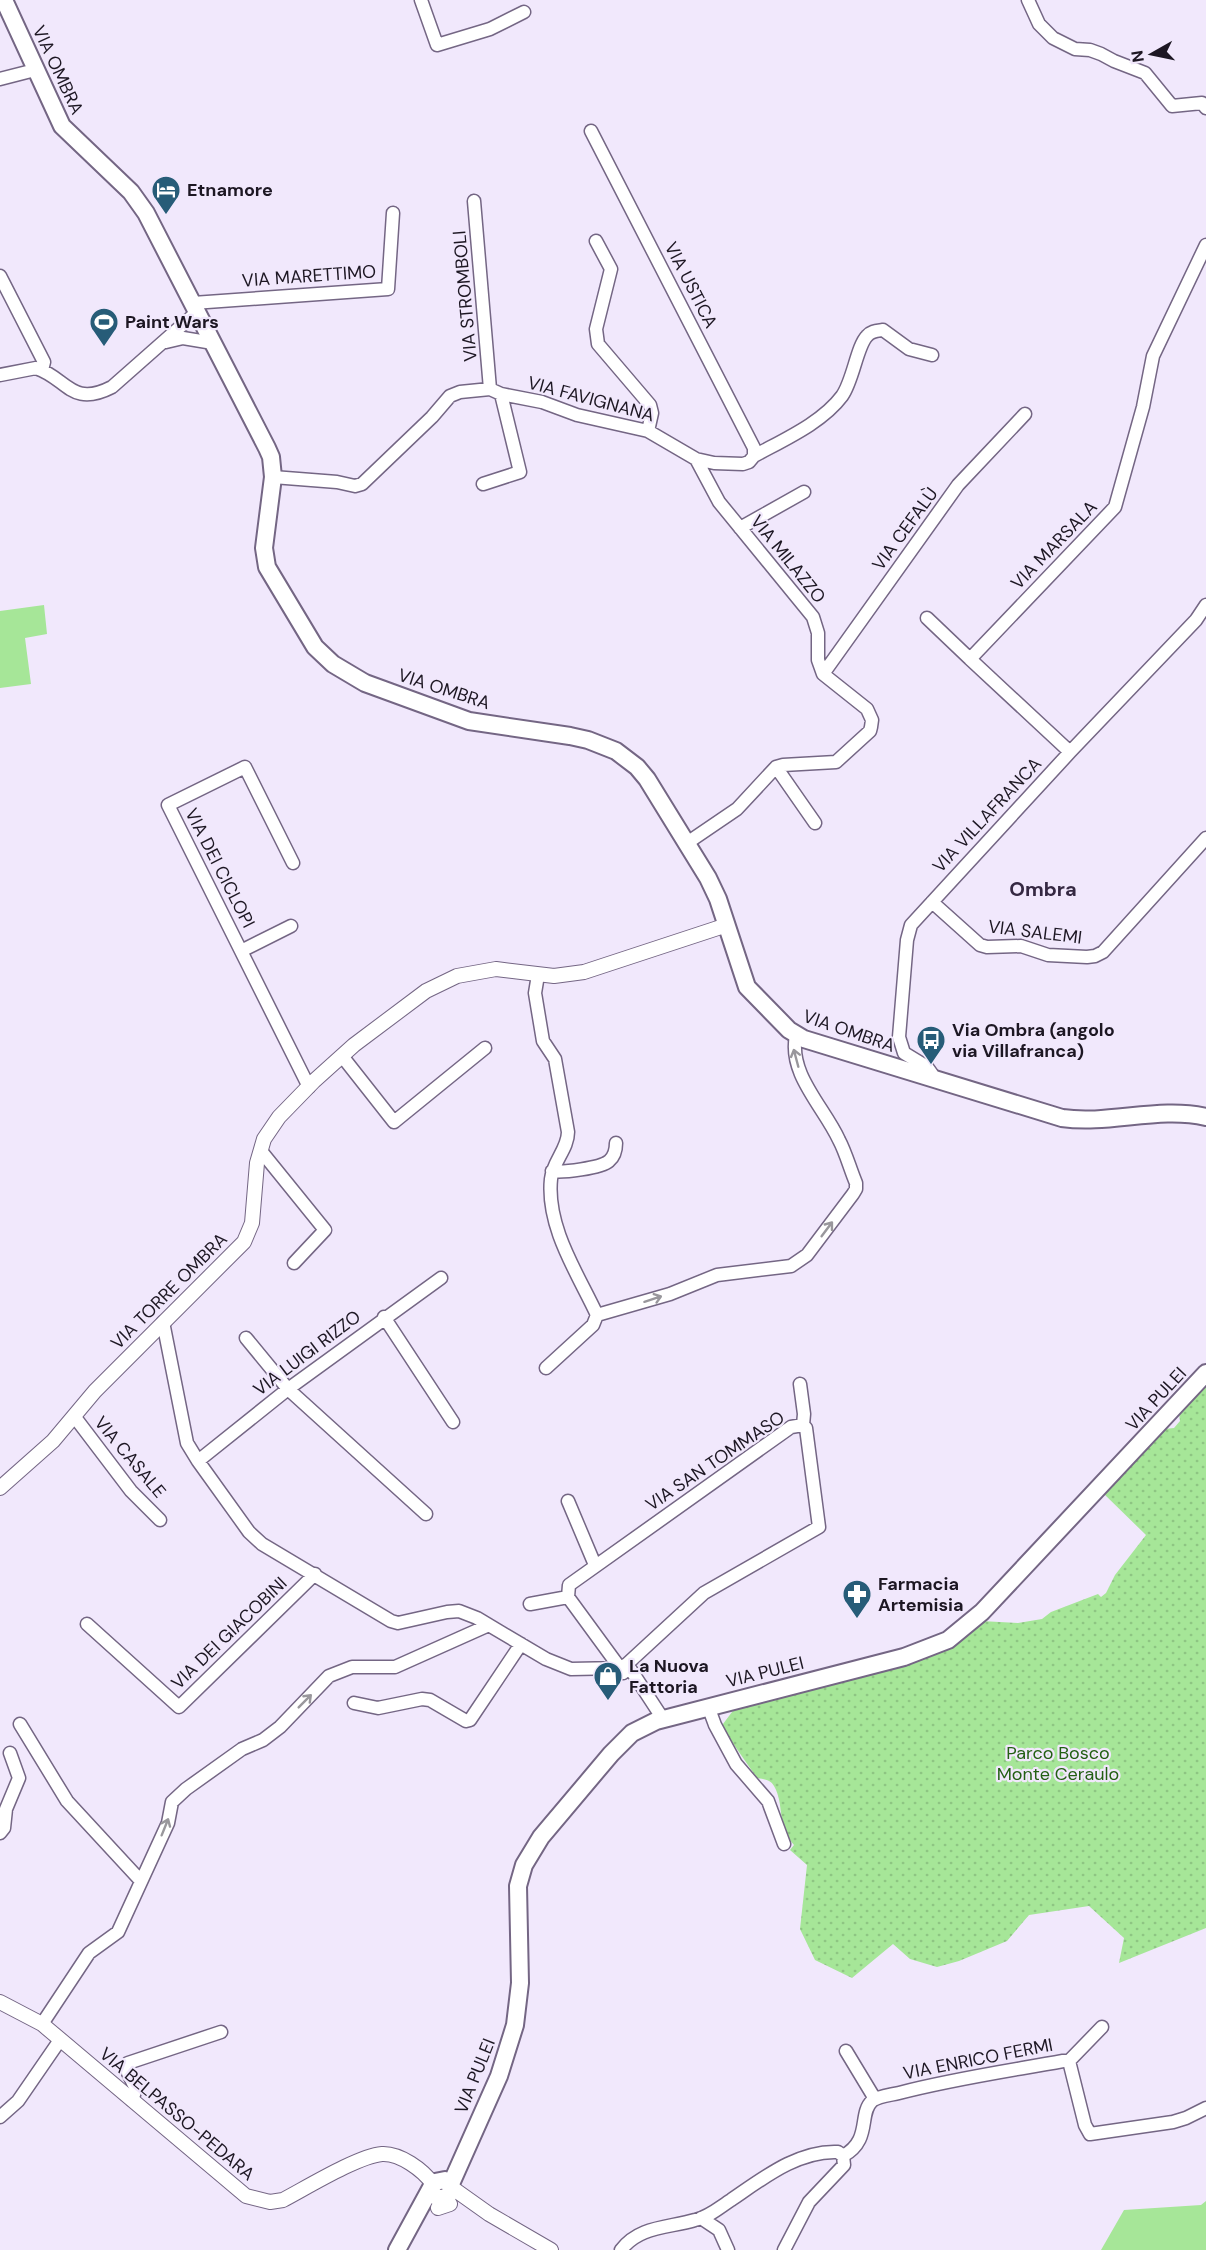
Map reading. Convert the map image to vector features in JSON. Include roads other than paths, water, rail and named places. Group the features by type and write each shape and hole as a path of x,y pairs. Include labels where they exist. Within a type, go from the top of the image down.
{"main road":[{"name":"VIA OMBRA","path":"4,0 62,126 138,201 267,448 271,457 273,477 264,538 264,557 273,577 323,656 352,677 458,717 479,723 588,740 616,751 637,767 647,779 714,887 747,987 796,1036 1062,1118 1075,1120 1172,1114 1206,1117"},
{"name":"VIA PULEI","path":"399,2250 441,2188 450,2162 472,2133 499,2076 515,2025 520,1983 518,1886 524,1865 541,1837 611,1754 632,1733 659,1720 904,1657 948,1640 982,1612 1206,1373"}],"street":[{"path":"422,0 437,45 490,28 524,12"},
{"path":"1028,0 1039,24 1053,39 1075,49 1090,50 1101,54 1145,73 1172,106 1202,103 1206,108"},
{"path":"0,80 35,70"},
{"name":"VIA USTICA","path":"591,131 754,448 754,456"},
{"name":"VIA STROMBOLI","path":"474,201 495,391 520,472 483,484"},
{"name":"VIA MARETTIMO","path":"195,308 388,289 393,213"},
{"path":"596,241 611,269 596,328 596,337 598,344 650,405 648,431"},
{"name":"VIA MARSALA","path":"970,659 1115,507 1143,406 1153,356 1206,245"},
{"path":"0,276 44,362 42,370"},
{"path":"0,375 28,369 42,370 70,390 94,394 112,387 162,343 195,308"},
{"name":"VIA FAVIGNANA","path":"273,477 337,482 355,486 362,484 432,417 450,396 460,393 495,391 542,402 577,415 648,431 696,459 714,463 743,464 822,416 842,396 856,364 862,343 866,336 874,331 883,330 909,349 932,355"},
{"path":"162,343 183,338 213,343"},
{"name":"VIA CEFALÙ","path":"823,674 958,485 1025,414"},
{"name":"VIA MILAZZO","path":"696,459 719,502 817,625 818,660 823,674"},
{"path":"740,528 804,492"},
{"name":"VIA VILLAFRANCA","path":"931,1079 932,1074 927,1067 904,1053 899,1036 908,932 912,925 1070,752 1196,620 1206,605"},
{"path":"927,618 1070,752"},
{"path":"687,843 737,809 776,767 836,762 870,731 872,720 867,709 823,674"},
{"name":"VIA DEI CICLOPI","path":"294,862 245,767 168,805 309,1087"},
{"path":"776,767 815,823"},
{"name":"VIA SALEMI","path":"932,902 980,945 987,947 1021,946 1048,955 1095,956 1103,952 1206,838"},
{"name":"VIA TORRE OMBRA","path":"0,1488 12,1475 48,1446 95,1391 244,1242 252,1222 257,1163 264,1139 279,1117 342,1056 426,991 448,980 469,973 496,969 566,976 727,925"},
{"path":"241,951 291,926"},
{"path":"538,975 534,993 543,1041 555,1059 568,1132 568,1139 552,1171 550,1184 553,1215 562,1240 597,1315 593,1325 546,1368"},
{"path":"597,1315 669,1294 717,1275 791,1266 807,1256 853,1194 856,1183 839,1140 795,1059 793,1049 796,1036"},
{"path":"342,1056 394,1122 486,1048"},
{"path":"552,1171 561,1173 605,1163 612,1157 616,1143"},
{"path":"261,1151 325,1230 294,1263"},
{"name":"VIA LUIGI RIZZO","path":"198,1461 288,1389 384,1317 441,1278"},
{"path":"384,1317 453,1422"},
{"path":"163,1322 187,1443 249,1532 262,1544 391,1621 398,1623 455,1611 477,1618 546,1659 571,1669 623,1666 704,1593 832,1520"},
{"path":"246,1338 288,1389 426,1514"},
{"path":"800,1384 804,1414 802,1425"},
{"name":"VIA CASALE","path":"74,1416 131,1491 160,1520"},
{"name":"VIA SAN TOMMASO","path":"568,1597 569,1585 595,1565 791,1427 802,1425 806,1428 819,1527"},
{"path":"568,1501 595,1565"},
{"name":"VIA DEI GIACOBINI","path":"87,1624 179,1707 315,1574"},
{"path":"530,1605 568,1597 623,1666 659,1720"},
{"path":"42,2024 89,1953 118,1932 168,1823 172,1802 186,1789 242,1749 263,1740 280,1727 329,1676 352,1667 395,1667 489,1625"},
{"path":"354,1703 378,1708 422,1699 430,1700 466,1721 470,1720 521,1644"},
{"path":"708,1707 736,1764 768,1801 784,1844"},
{"path":"20,1724 67,1801 140,1880"},
{"path":"0,1833 4,1828 6,1809 19,1778 10,1753"},
{"name":"VIA BELPASSO-PEDARA","path":"0,2002 42,2024 246,2196 270,2202 283,2200 371,2157 392,2155 425,2174 441,2188"},
{"path":"1069,2061 1102,2027"},
{"path":"132,2100 136,2089 128,2073 128,2063 221,2032"},
{"path":"0,2117 18,2101 60,2040"},
{"path":"843,2156 852,2151 860,2140 868,2108 875,2099 846,2051"},
{"name":"VIA ENRICO FERMI","path":"875,2099 914,2089 1069,2061 1085,2125 1090,2134 1173,2122 1206,2108"},
{"path":"621,2250 630,2239 641,2233 701,2218 768,2175 805,2156 838,2152 843,2156 844,2164 809,2202 784,2250"},
{"path":"441,2188 551,2250"},
{"path":"701,2218 719,2230 728,2250"}],"place":[{"name":"Etnamore","path":"166,216"},
{"name":"Paint Wars","path":"104,348"},
{"name":"Via Ombra (angolo via Villafranca)","path":"931,1066"},
{"name":"Farmacia Artemisia","path":"857,1620"},
{"name":"La Nuova Fattoria","path":"608,1702"}],"district":[{"name":"Ombra","path":"1043,889"}],"park label":[{"name":"Parco Bosco Monte Ceraulo","path":"1058,1763"}]}
